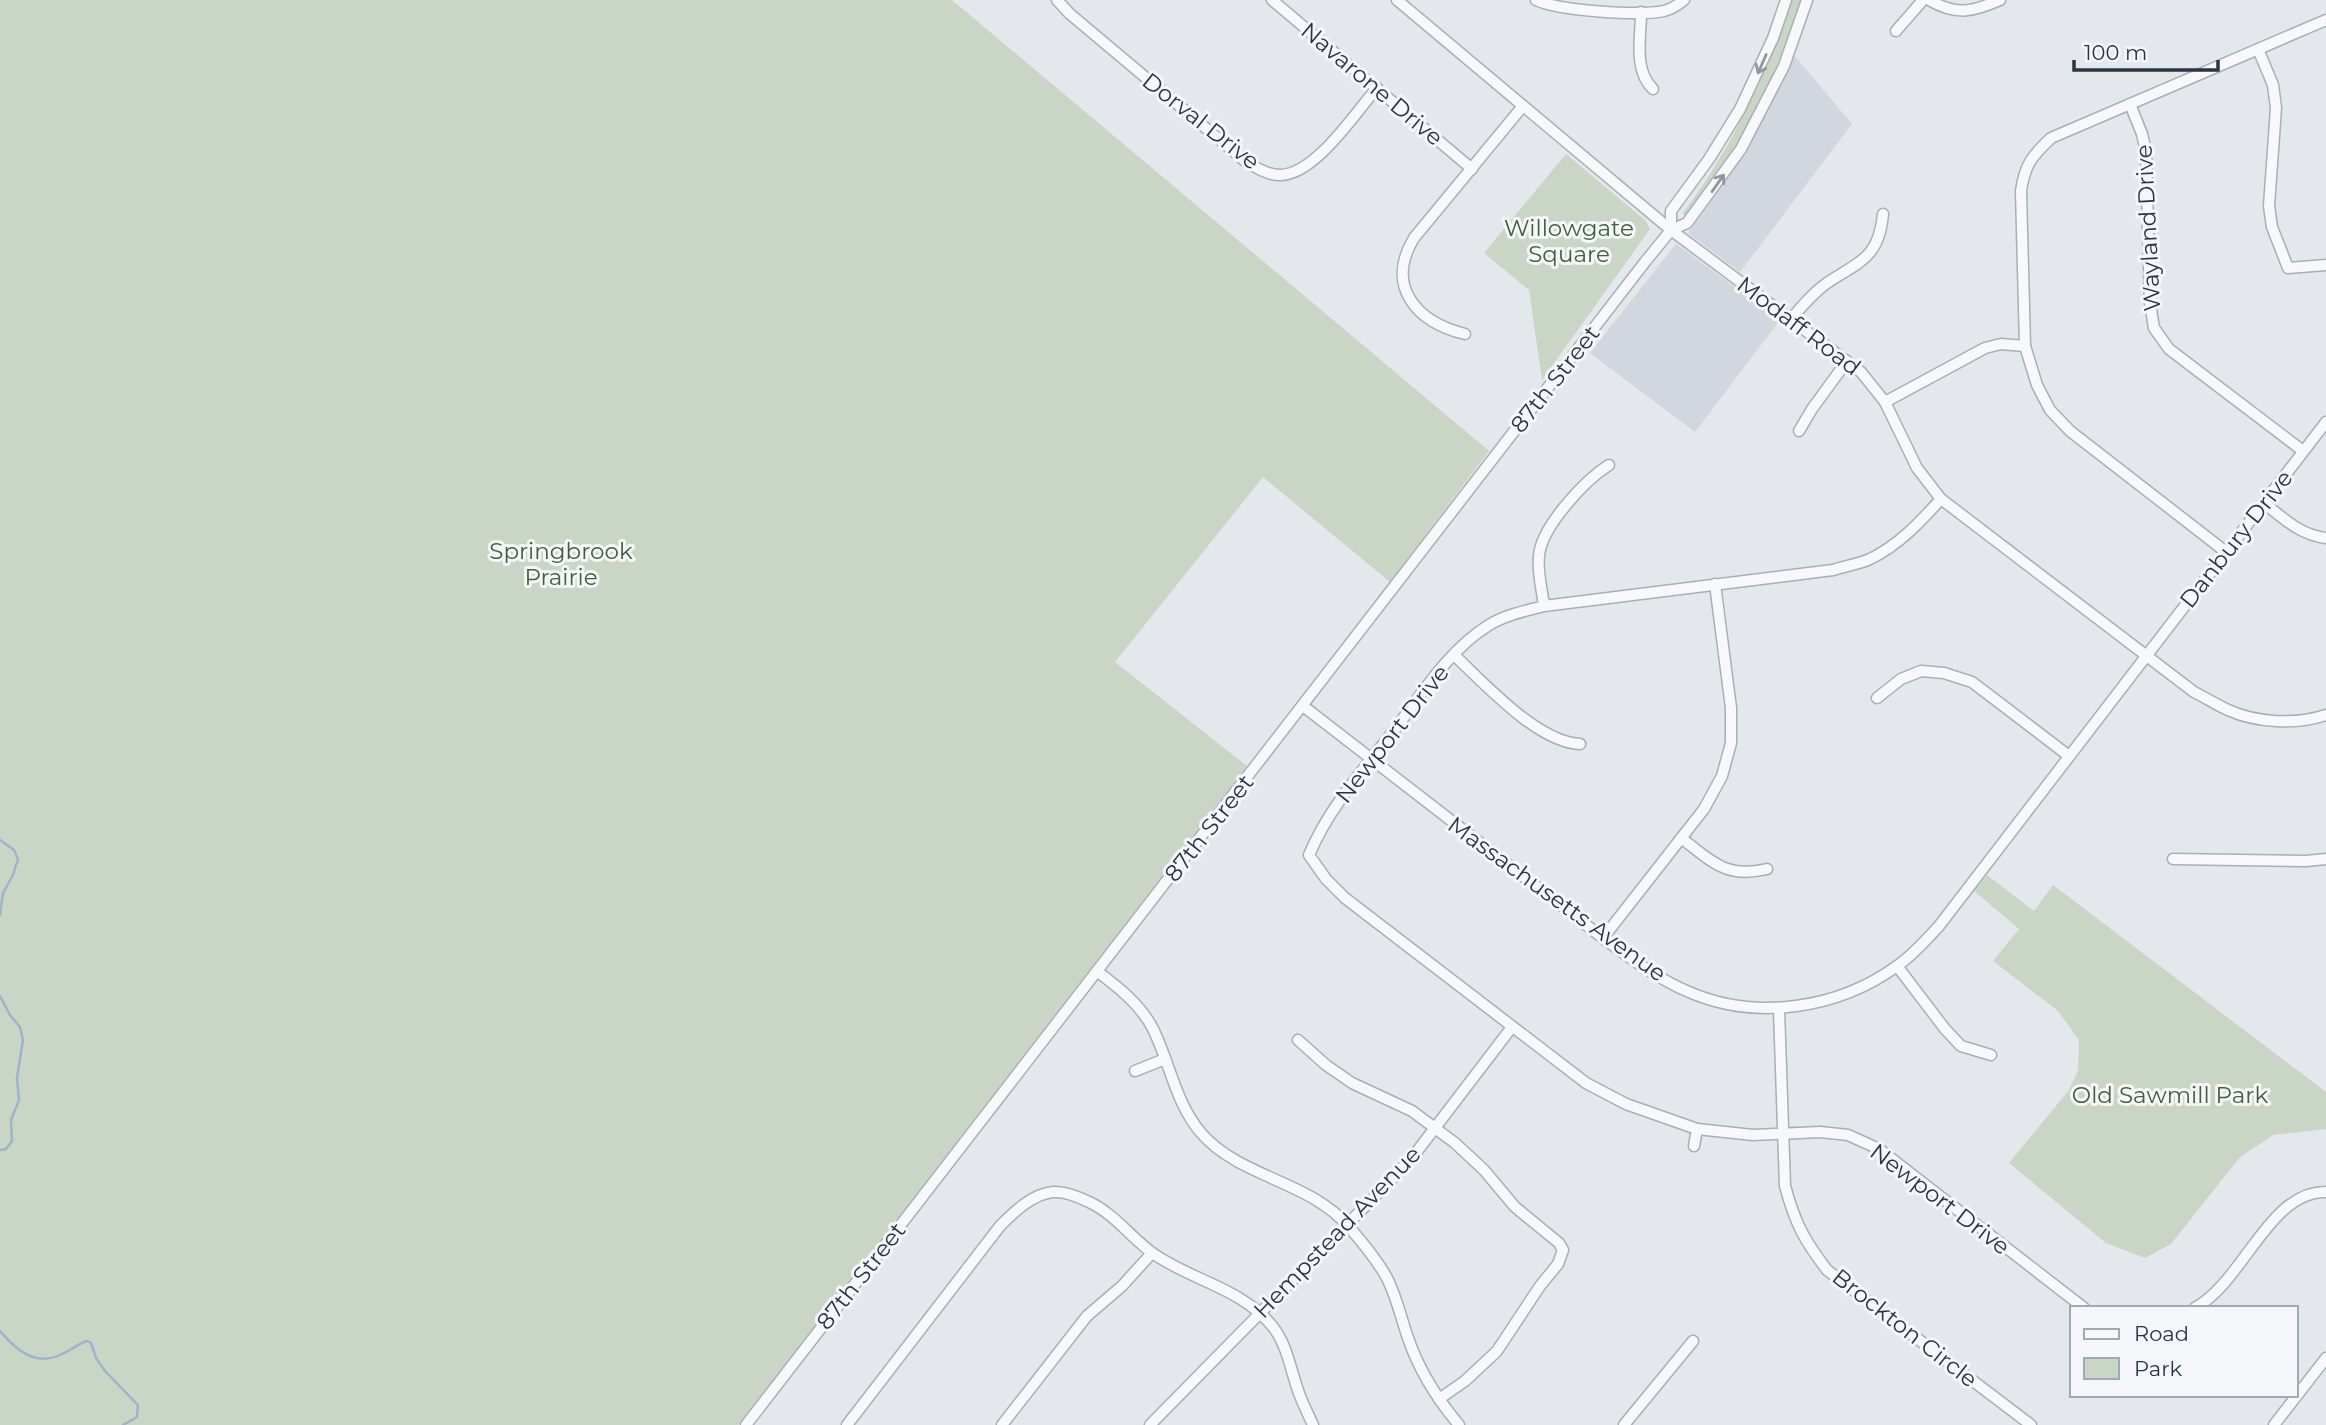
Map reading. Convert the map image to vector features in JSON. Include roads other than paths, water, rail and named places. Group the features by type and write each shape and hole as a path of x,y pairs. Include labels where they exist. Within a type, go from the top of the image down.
{"street":[{"name":"Dorval Drive","path":"1057,0 1070,14 1245,161 1267,172 1280,175 1291,173 1312,162 1377,88"},
{"name":"Navarone Drive","path":"1272,0 1472,169"},
{"name":"Modaff Road","path":"1397,0 1671,230 1847,361 1874,386 1885,402 1917,468 1941,499 2194,692 2230,711 2276,721 2313,719 2326,715"},
{"path":"1536,0 1569,10 1641,12 1664,11 1684,0"},
{"name":"87th Street","path":"1671,230 1671,211 1740,110 1773,38 1786,0"},
{"name":"87th Street","path":"746,1425 1671,230 1687,223 1754,127 1784,66 1807,0"},
{"path":"1896,31 1923,0"},
{"path":"1929,0 1949,9 1963,11 2000,0"},
{"path":"1641,12 1641,68 1646,83 1653,89"},
{"path":"2226,552 2070,431 2050,410 2037,385 2025,346 2021,191 2024,170 2035,153 2051,138 2326,20"},
{"path":"2258,49 2273,85 2276,108 2269,206 2272,228 2288,268 2326,265"},
{"name":"Wayland Drive","path":"2130,104 2146,151 2150,303 2154,328 2169,349 2304,452"},
{"path":"1465,334 1436,325 1417,309 1406,292 1402,266 1414,238 1523,106"},
{"path":"1791,319 1814,293 1868,257 1879,238 1883,214"},
{"path":"1885,402 1985,348 2001,344 2025,346"},
{"path":"1798,431 1847,361"},
{"name":"Danbury Drive","path":"2147,655 2326,422"},
{"path":"1544,606 1539,565 1543,540 1581,487 1609,465"},
{"name":"Newport Drive","path":"1941,499 1918,525 1895,544 1868,560 1833,570 1544,606 1511,615 1489,625 1464,643 1372,759 1329,814 1309,855 1326,879 1345,898 1586,1083 1626,1104 1697,1129 1753,1135 1820,1132 1848,1135 1879,1149 2081,1306"},
{"path":"2264,503 2298,529 2326,538"},
{"path":"1603,938 1704,809 1722,776 1731,743 1731,708 1715,584"},
{"path":"1454,655 1536,726 1562,741 1580,744"},
{"name":"Massachusetts Avenue","path":"1303,706 1645,968 1689,992 1733,1005 1779,1010 1843,995 1869,983 1897,966 1939,926 2147,655"},
{"path":"1877,698 1901,679 1921,671 1944,673 1972,682 2069,756"},
{"path":"1681,838 1712,861 1730,870 1750,873 1767,869"},
{"path":"2173,859 2326,859"},
{"path":"1897,966 1961,1046 1991,1055"},
{"path":"1098,972 1133,1002 1152,1027 1178,1094 1203,1136 1242,1163 1311,1197 1348,1225 1367,1248 1387,1280 1412,1348 1439,1399 1459,1425"},
{"name":"Brockton Circle","path":"1779,1010 1785,1186 1793,1214 1806,1242 1827,1270 2031,1425"},
{"name":"Hempstead Avenue","path":"1150,1425 1390,1181 1512,1027"},
{"path":"1298,1040 1326,1065 1352,1083 1412,1111 1468,1154 1515,1208 1559,1243 1563,1250 1558,1264 1540,1286 1497,1351 1465,1381 1439,1399"},
{"path":"1135,1071 1165,1059"},
{"path":"1694,1146 1697,1129"},
{"path":"847,1425 1000,1226 1020,1207 1052,1192 1083,1199 1104,1210 1152,1253 1183,1272 1246,1300 1279,1336 1300,1397 1313,1425"},
{"path":"2198,1306 2224,1286 2276,1215 2297,1199 2316,1192 2326,1192"},
{"path":"1002,1425 1087,1316 1122,1286 1152,1253"},
{"path":"1624,1425 1693,1341"},
{"path":"2298,1394 2326,1358"},
{"path":"2274,1425 2296,1397"}],"waterway":[{"path":"0,840 14,850 18,859 3,893 0,915"},
{"path":"0,996 20,1027 23,1040 17,1078 19,1100 11,1120 12,1141 6,1149 0,1150"},
{"path":"0,1331 13,1345 35,1358 53,1358 87,1341 91,1343 96,1358 105,1371 138,1405 137,1417 123,1425"}],"park label":[{"name":"Willowgate Square","path":"1569,241"},
{"name":"Springbrook Prairie","path":"561,564"},
{"name":"Old Sawmill Park","path":"2170,1095"}]}
